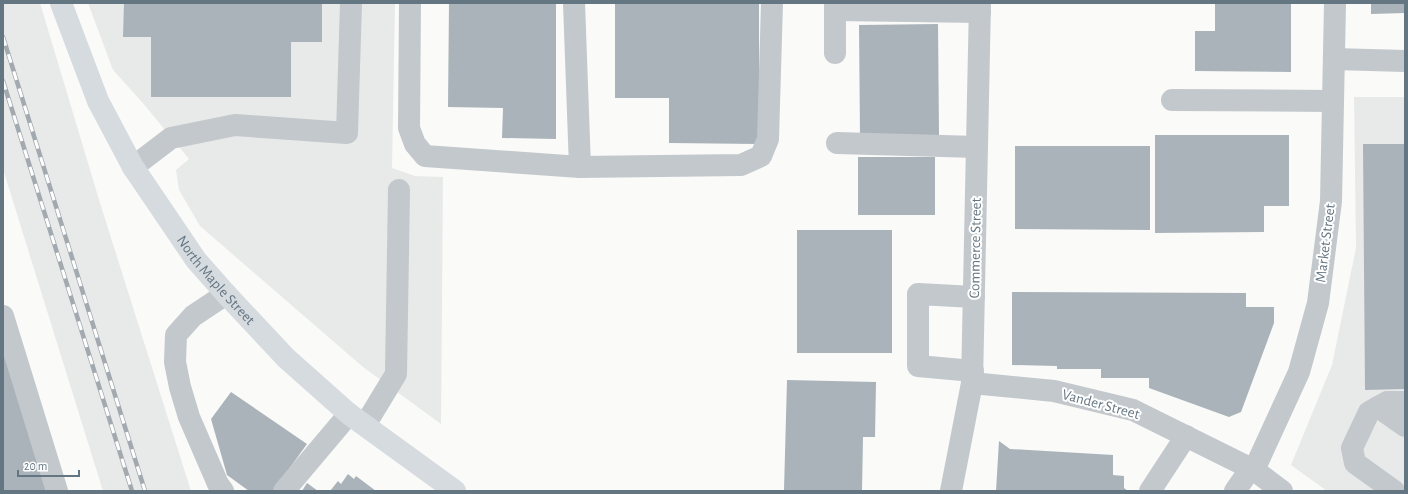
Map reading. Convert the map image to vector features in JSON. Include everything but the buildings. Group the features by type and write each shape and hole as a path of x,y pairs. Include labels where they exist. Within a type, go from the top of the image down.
{"main road":[{"name":"North Maple Street","path":"61,3 98,101 133,167 196,260 286,358 357,420 455,491"}],"street":[{"path":"133,167 171,138 234,125 347,133 351,3"},
{"path":"410,3 409,128 415,144 425,156 580,167 741,165 761,156 768,139 772,3"},
{"path":"574,3 580,167"},
{"name":"Market Street","path":"1235,491 1252,469 1299,372 1318,303 1331,201 1335,3"},
{"path":"835,53 835,7 980,7"},
{"name":"Commerce Street","path":"951,491 973,377 980,7"},
{"path":"1334,59 1405,61"},
{"path":"1172,100 1333,101"},
{"path":"837,143 977,147"},
{"path":"284,491 357,420 396,374 399,190"},
{"path":"222,491 189,417 180,387 175,362 176,335 193,316 226,294"},
{"name":"Vander Street","path":"974,297 918,294 918,366 1054,391 1133,410 1252,469 1282,491"},
{"path":"3,316 57,491"},
{"path":"1394,491 1355,463 1352,448 1370,412 1387,402 1405,402"},
{"path":"1378,407 1405,426"},
{"path":"1150,491 1186,436"}],"shaded area":[{"path":"3,3 40,3 100,203 191,491 103,491 3,169"},
{"path":"88,3 395,3 392,168 415,176 443,177 441,424 363,367 200,226 179,190 176,170 189,159 142,102 113,70"},
{"path":"1354,97 1405,97 1405,491 1327,491 1291,465 1332,365 1356,248"}],"railway":[{"path":"3,37 145,491"},
{"path":"3,81 132,491"}]}
